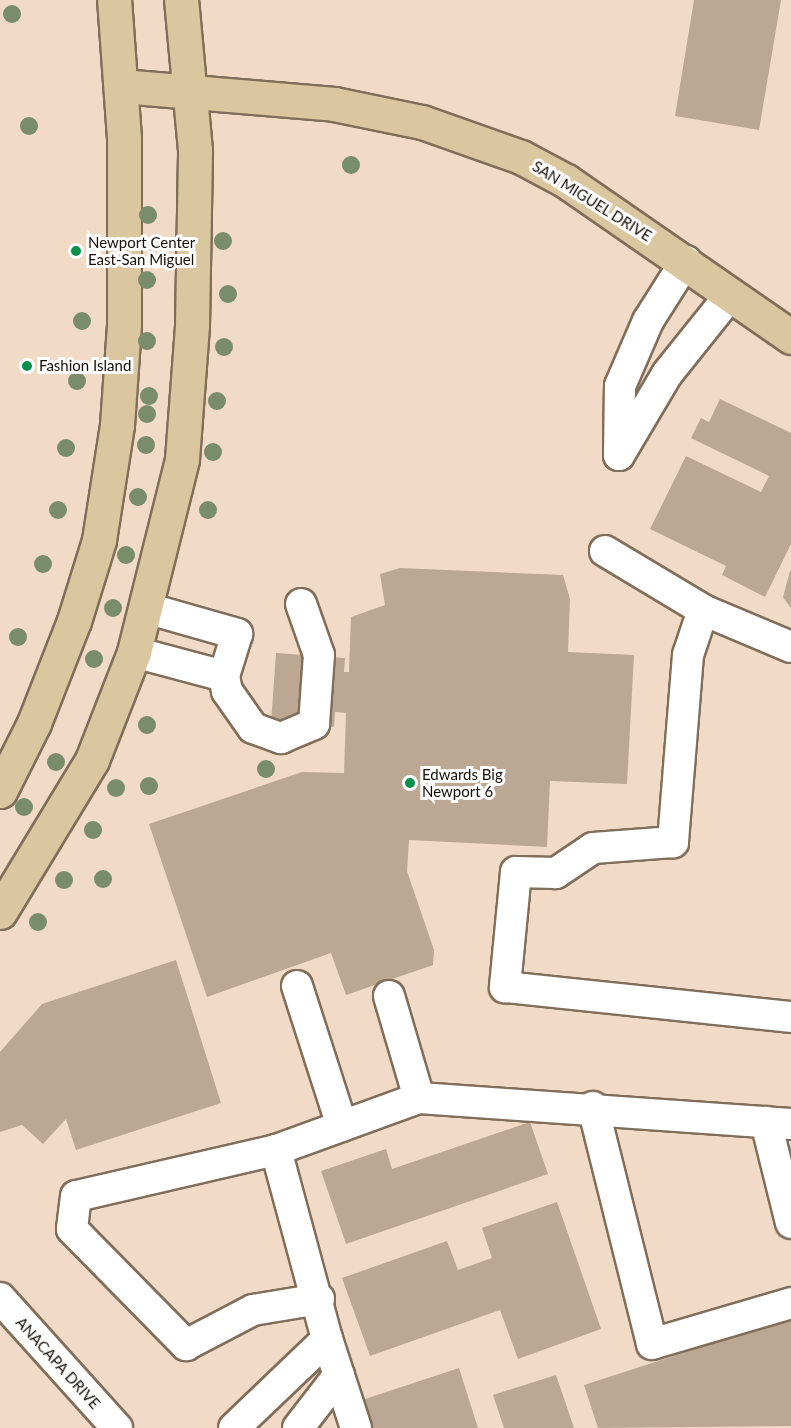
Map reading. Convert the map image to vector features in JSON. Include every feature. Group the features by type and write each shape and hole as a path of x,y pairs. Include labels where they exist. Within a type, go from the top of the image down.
{"main road":[{"path":"0,791 34,723 74,621 99,540 117,425 124,324 121,86 114,0"},
{"path":"0,912 92,760 134,652 182,459 192,326 195,150 181,0"},
{"name":"SAN MIGUEL DRIVE","path":"121,86 334,104 422,122 521,157 686,261 791,337"}],"street":[{"path":"686,261 648,321 620,386 619,455 667,374 731,294"},
{"path":"605,551 703,610 791,647"},
{"path":"146,608 237,634 224,676 227,691 254,728 280,738 314,724 319,655 301,604"},
{"path":"703,610 688,655 674,842 593,848 556,873 516,872 505,987 791,1017"},
{"path":"134,652 224,676"},
{"path":"297,986 342,1126"},
{"path":"389,996 419,1098"},
{"path":"319,1299 253,1310 186,1345 72,1228 76,1196 276,1150 419,1098 593,1107 778,1123 791,1223"},
{"path":"593,1107 652,1344 791,1303"},
{"path":"276,1150 319,1299 327,1339 356,1428"},
{"name":"ANACAPA DRIVE","path":"0,1298 117,1428"},
{"path":"234,1428 327,1339"},
{"path":"297,1428 339,1375"}],"building":[{"path":"694,0 781,0 759,130 675,116"},
{"path":"720,399 791,433 791,544 765,597 722,575 726,566 650,529 686,456 761,492 769,476 691,438 701,418 709,422"},
{"name":"Edwards Big Newport 6","path":"400,568 563,575 570,599 568,652 634,655 627,784 550,781 547,847 409,840 407,871 434,950 433,965 346,995 331,953 207,997 149,824 302,772 344,773 346,713 335,712 334,727 271,723 276,653 345,658 344,672 349,672 351,617 385,605 380,574"},
{"path":"791,571 791,608 783,597"},
{"path":"176,960 221,1103 76,1150 66,1119 43,1144 22,1125 0,1132 0,1052 42,1004"},
{"path":"530,1122 548,1174 346,1244 321,1171 386,1149 392,1169"},
{"path":"557,1202 601,1329 518,1359 500,1310 370,1356 342,1278 447,1241 458,1270 492,1258 482,1228"},
{"path":"791,1318 791,1426 598,1428 584,1385"},
{"path":"459,1368 478,1428 371,1428 362,1400"},
{"path":"556,1375 574,1428 504,1428 493,1395"}],"place":[{"name":"Newport Center East-San Miguel","path":"76,251"},
{"name":"Fashion Island","path":"27,366"},
{"name":"Edwards Big Newport 6","path":"410,783"}]}
